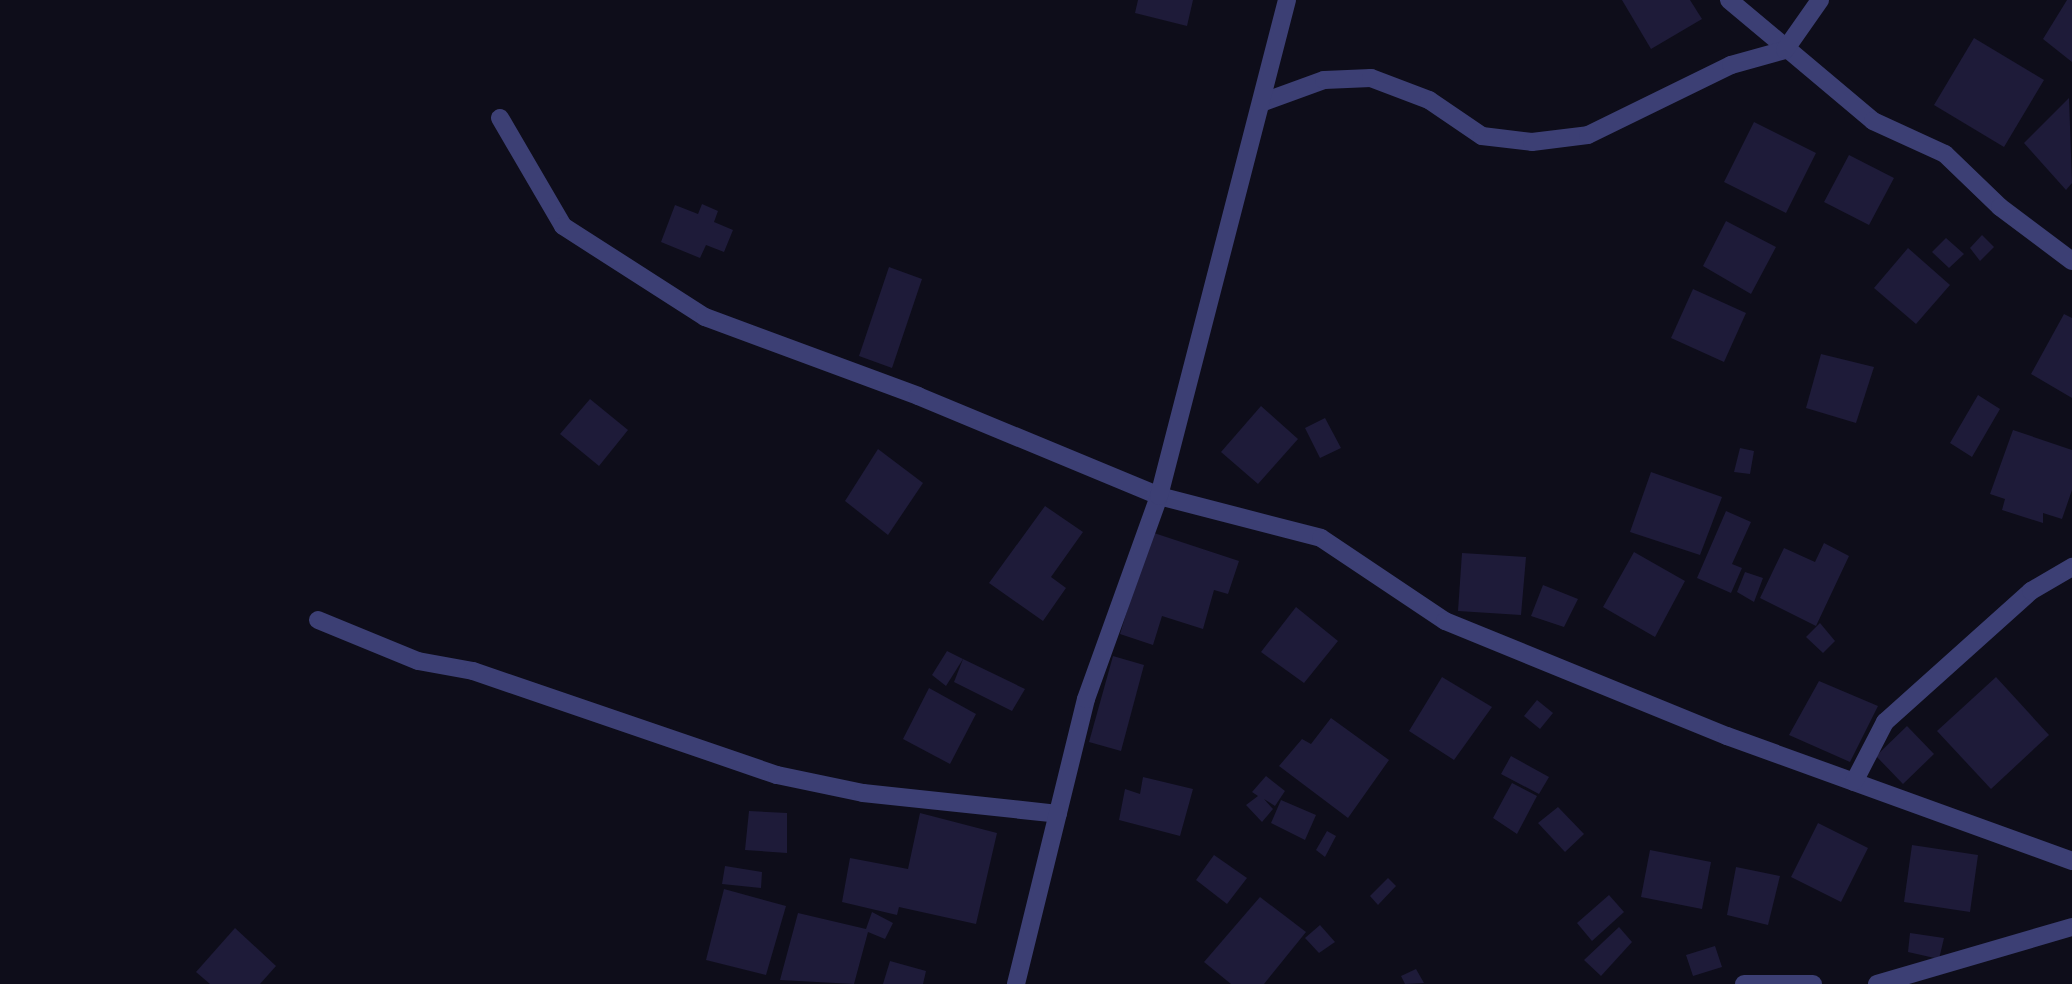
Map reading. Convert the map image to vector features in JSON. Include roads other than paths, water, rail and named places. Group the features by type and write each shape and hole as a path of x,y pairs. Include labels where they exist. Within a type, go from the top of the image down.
{"street":[{"path":"1016,984 1086,699 1159,496 1287,0"},
{"path":"1730,0 1873,121 1945,154 2000,207 2072,261"},
{"path":"1261,103 1324,80 1371,78 1429,100 1482,136 1532,142 1588,135 1731,65 1786,50 1820,0"},
{"path":"500,118 563,226 705,317 918,396 1159,496 1321,538 1446,621 1727,736 2072,861"},
{"path":"1854,782 1885,722 2031,591 2072,567"},
{"path":"318,620 418,661 473,671 777,775 863,793 1058,814"},
{"path":"1877,984 2072,927"},
{"path":"1744,984 1813,984"}]}
